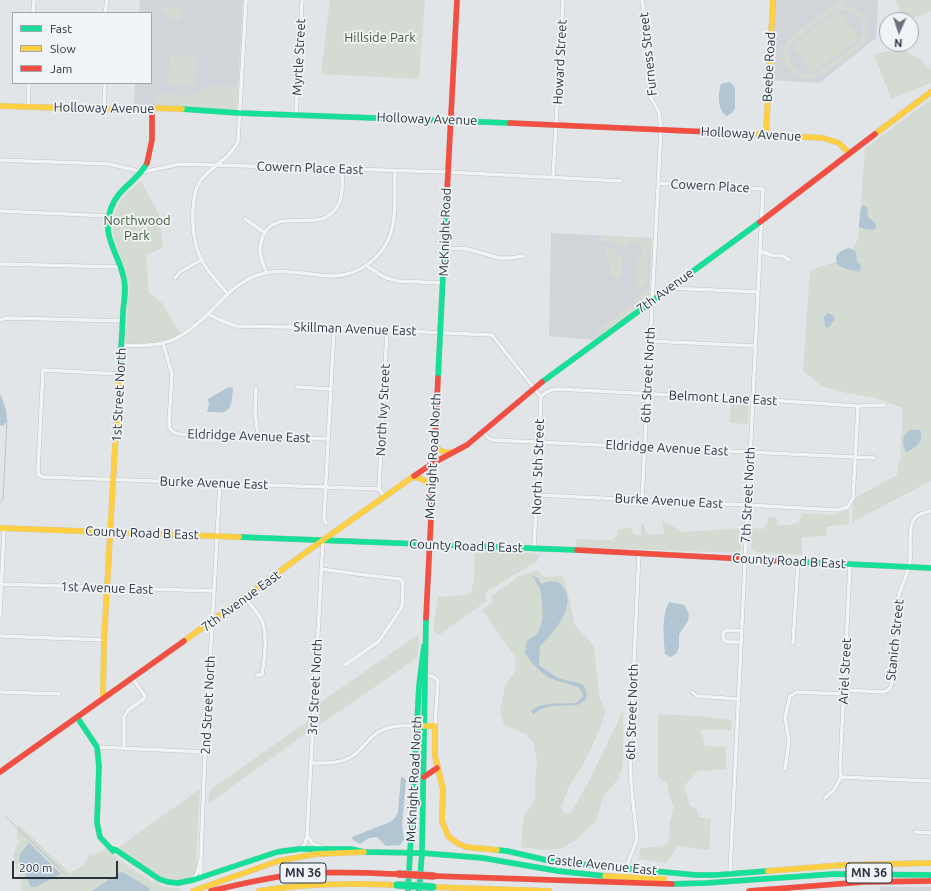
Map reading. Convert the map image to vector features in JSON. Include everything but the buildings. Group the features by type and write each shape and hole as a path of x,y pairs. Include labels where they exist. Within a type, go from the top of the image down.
{"main road":[{"name":"McKnight Road","path":"442,292 443,248 457,0"},
{"name":"Beebe Road","path":"766,134 773,0"},
{"name":"7th Avenue","path":"483,432 533,389 762,221 849,153 931,92"},
{"name":"Holloway Avenue","path":"0,106 133,110 152,108 188,109 239,113 450,120 766,134 834,139 849,153"},
{"name":"1st Street North","path":"103,699 104,640 125,283 108,238 109,216 118,196 143,172 150,156 152,139 152,108"},
{"name":"McKnight Road North","path":"420,891 424,777 420,726 422,654 424,644 442,292"},
{"name":"7th Avenue East","path":"0,772 212,622 323,540 412,477 433,463 455,452 483,432"},
{"path":"434,443 436,447 445,453 455,452"},
{"path":"412,477 425,480 432,488"},
{"name":"County Road B East","path":"2,528 534,548 931,568"},
{"name":"McKnight Road North","path":"408,891 420,726 426,675 426,654 424,644"},
{"path":"77,717 97,747 99,766 97,823 100,837 115,854 153,880 163,885 173,887 184,886 196,882 201,877"},
{"path":"420,726 435,726"},
{"name":"Castle Avenue East","path":"435,726 434,750 443,789 442,821 448,836 457,843 466,847 507,851 555,862 696,875 730,874 858,864 931,863"},
{"path":"424,777 437,768"},
{"path":"112,849 116,850 159,879 178,883 193,880 277,852 299,849 326,848 351,849 364,852"},
{"path":"193,891 278,861 316,854 364,852 410,852 482,858 558,871 641,879 727,881"},
{"name":"MN 36","path":"211,891 266,878 310,873 346,872 654,884 834,874 931,875"},
{"name":"MN 36","path":"749,891 863,882 931,881"},
{"name":"MN 36","path":"259,891 296,885 323,883 549,891"}],"street":[{"path":"33,12 34,0"},
{"path":"105,12 106,0"},
{"path":"228,294 211,275 201,260 196,248 193,232 194,194 201,180 234,149 238,142 246,0"},
{"name":"Myrtle Street","path":"296,115 302,0"},
{"name":"Howard Street","path":"556,125 563,0"},
{"name":"Furness Street","path":"642,0 648,42 651,98 659,112 661,130"},
{"path":"28,106 29,84"},
{"path":"104,109 105,84"},
{"path":"553,178 556,125"},
{"name":"6th Street North","path":"642,500 661,130"},
{"name":"Cowern Place East","path":"0,160 108,164 143,172 180,164 447,172 621,181"},
{"path":"266,273 260,248 265,233 274,225 283,221 319,220 332,214 342,197 342,168"},
{"path":"122,345 142,346 163,343 184,334 243,282 266,273 285,271 338,276 367,266 383,248 392,229 394,215 395,170"},
{"name":"Cowern Place","path":"658,183 763,189"},
{"name":"7th Street North","path":"730,874 763,189"},
{"path":"0,211 109,216"},
{"path":"244,219 265,233"},
{"path":"443,248 468,250 499,258 524,256"},
{"path":"760,251 771,255 783,256 789,260"},
{"path":"175,278 180,272 201,260"},
{"path":"0,264 120,267"},
{"path":"367,266 384,277 397,281 442,283"},
{"path":"669,288 758,292"},
{"name":"Skillman Avenue East","path":"208,314 236,326 334,328 492,335 533,389"},
{"path":"0,320 7,318 123,321"},
{"path":"326,523 324,518 332,389 334,328"},
{"name":"North Ivy Street","path":"379,489 387,330"},
{"path":"650,341 756,346"},
{"name":"Eldridge Avenue East","path":"163,343 172,374 169,423 171,431 179,434 328,439"},
{"name":"Burke Avenue East","path":"120,374 42,370 39,475 43,477 379,489"},
{"path":"297,387 332,389"},
{"path":"256,388 255,412 258,436"},
{"path":"533,389 541,397"},
{"name":"Belmont Lane East","path":"541,397 544,392 557,389 858,406 885,405"},
{"name":"North 5th Street","path":"534,548 541,397"},
{"path":"855,457 858,406"},
{"name":"Eldridge Avenue East","path":"483,432 488,438 493,440 875,458"},
{"name":"Burke Avenue East","path":"537,495 838,510 848,506 853,498 855,457"},
{"name":"2nd Street North","path":"201,877 205,752 220,483"},
{"path":"379,489 384,497"},
{"name":"Stanich Street","path":"844,692 883,692 888,690 892,684 892,667 898,643 896,617 897,602 908,567 912,523 919,515 931,511"},
{"path":"0,616 2,528"},
{"name":"3rd Street North","path":"299,849 305,844 307,835 323,540"},
{"name":"6th Street North","path":"626,868 637,839 631,783 630,747 639,553"},
{"path":"793,643 798,562"},
{"name":"Ariel Street","path":"841,777 840,768 850,565"},
{"path":"321,569 394,577 400,578 403,582 402,607 379,641 345,665"},
{"name":"1st Avenue East","path":"1,584 214,591"},
{"path":"245,598 262,621 264,632 264,662 262,675 257,675"},
{"path":"741,630 726,630 723,634 724,640 727,642 741,642"},
{"path":"0,636 104,640"},
{"name":"Castle Avenue East","path":"426,675 434,677 438,681 435,726"},
{"path":"124,748 124,718 126,713 144,699 145,696 133,678"},
{"path":"0,692 60,694"},
{"path":"692,692 697,696 738,698"},
{"path":"785,768 789,748 786,717 789,700 793,694 800,692 812,694 844,692"},
{"path":"311,763 337,762 352,756 373,736 387,728 403,725 420,726"},
{"path":"97,747 205,752"},
{"path":"825,798 834,790 841,777 931,781"},
{"path":"915,832 931,833"},
{"path":"307,835 312,843 326,848"},
{"name":"2nd Street North","path":"193,880 198,871 201,856"}],"shaded area":[{"path":"140,0 243,0 237,108 235,110 186,106 134,106 135,84 152,84 152,12 139,12"},
{"path":"775,0 878,0 876,38 819,83 770,80"},
{"path":"551,233 652,238 649,299 594,340 549,336"},
{"path":"880,887 931,887 931,891 880,891"}],"green space":[{"name":"Hillside Park","path":"330,0 425,0 419,79 321,74"},
{"path":"841,0 849,0 843,5 856,9 865,19 868,28 867,36 863,44 849,57 817,77 801,77 793,73 788,68 784,52 790,38","holes":["846,10 856,15 862,23 863,29 860,40 852,49 817,72 804,74 798,71 790,62 789,51 792,42 831,13"]},
{"path":"896,0 931,0 931,11 919,16 919,12 900,12"},
{"path":"162,7 175,7 181,9 183,13 182,17 178,20 170,20 167,14 161,12"},
{"path":"839,11 859,39 812,73 792,45"},
{"path":"884,52 907,52 920,59 929,68 931,71 931,83 891,99 874,55"},
{"path":"172,55 197,57 195,85 168,84 170,57"},
{"path":"212,86 236,87 238,89 236,109 157,105 155,102 156,98 161,95 169,94 184,96"},
{"path":"931,99 931,481 852,522 853,499 897,475 898,462 900,461 903,408 876,398 846,393 822,386 803,371 810,270 848,258 858,239 865,148"},
{"name":"Northwood Park","path":"141,181 159,215 163,248 146,255 149,293 162,303 180,334 154,343 125,345 129,286 113,233 113,223 114,213 119,203 129,191"},
{"path":"600,236 651,239 647,284 636,290 637,257 641,257 642,244 627,243 627,247 615,246 614,242 600,241"},
{"path":"605,245 616,249 616,256 623,256 622,278 612,278"},
{"path":"645,291 649,291 648,300 602,334 598,334 596,332 596,327 598,326 601,328 635,302 634,299"},
{"path":"731,401 749,402 748,424 730,423"},
{"path":"849,510 849,524 827,527 826,536 802,537 802,555 757,553 751,549 751,528 764,529 769,518 776,517 778,525 788,525 798,523 803,513 833,515"},
{"path":"662,520 683,532 742,528 740,553 577,547 575,539 612,540 617,535 618,529 631,528 634,534 641,535 641,525 644,523 646,534 664,534"},
{"path":"479,550 540,554 537,562 485,593 487,601 439,635 433,629 438,597 466,595 471,592 474,580 475,553"},
{"path":"538,570 545,577 562,576 565,581 575,625 594,646 599,694 605,712 599,731 582,767 569,786 561,808 565,814 571,813 589,781 623,711 623,763 619,778 603,797 596,821 576,840 561,849 543,850 525,848 521,846 524,816 535,799 537,762 534,744 526,734 504,725 500,711 505,686 515,671 515,657 482,610 492,603 492,596 519,576"},
{"path":"419,634 418,657 318,726 319,703"},
{"path":"658,714 698,716 732,720 731,730 701,730 705,746 726,747 726,769 698,771 684,786 690,806 696,808 699,817 711,819 709,850 678,846 666,863 639,859 640,848 661,846 669,842 669,827 674,806 670,798 667,783 658,777"},
{"path":"308,721 309,731 208,804 210,790"},
{"path":"200,789 196,867 195,874 189,879 181,881 163,879 116,849"},
{"path":"18,824 70,873 85,864 89,854 98,853 105,849 141,875 161,885 171,888 181,888 182,890 21,891 20,878 13,856 20,841 15,838 17,837"}],"water":[{"path":"729,82 735,89 735,108 732,113 727,116 721,110 719,92 721,84"},
{"path":"863,205 867,207 868,217 876,224 876,228 873,230 864,229 859,226 861,207"},
{"path":"850,248 856,252 857,261 861,266 860,272 846,269 837,264 836,257 838,254 843,250"},
{"path":"828,313 833,315 835,319 827,328 825,326 824,317"},
{"path":"229,387 233,388 232,402 229,408 224,412 207,412 209,405 208,399"},
{"path":"0,393 6,410 7,421 3,426 0,425"},
{"path":"912,429 920,430 921,438 919,444 906,452 903,445 903,439 906,433"},
{"path":"537,577 541,584 553,581 561,584 567,594 568,602 566,611 557,627 540,646 539,665 561,679 580,684 586,689 587,694 586,700 577,705 551,706 541,709 533,714 531,711 541,705 576,703 583,696 578,687 549,678 531,662 525,653 527,641 536,634 542,623 540,589 535,580"},
{"path":"669,602 684,605 689,614 688,621 679,634 679,646 677,653 671,657 665,654 664,634 665,614"},
{"path":"401,776 406,780 402,825 404,840 400,845 386,846 377,837 369,838 360,844 353,840 352,837 390,822 395,818 398,813"},
{"path":"29,843 61,874 36,887 31,887 19,861 20,854"},
{"path":"122,872 148,887 150,891 92,891 119,873"}],"waterway":[{"path":"0,503 3,499 7,421"},
{"path":"6,817 65,874"}],"traffic: fast":[{"path":"182,109 239,113 510,123"},
{"path":"119,379 125,284 111,243 108,218 114,201 118,195 139,175 147,163"},
{"path":"438,378 447,192"},
{"path":"542,382 760,222"},
{"path":"239,537 577,550"},
{"path":"784,561 931,568"},
{"path":"419,891 422,853 426,618"},
{"path":"408,891 419,686 424,646"},
{"path":"77,717 97,747 99,766 97,823 100,837 113,851"},
{"path":"112,849 116,850 159,879 178,883 193,880 277,852 299,849 351,849 364,852 422,853"},
{"path":"497,850 555,862 696,875 768,871"},
{"path":"422,853 483,858 558,871 605,876"},
{"path":"672,884 834,874 931,875"},
{"path":"397,885 433,887"}],"traffic: slow":[{"path":"766,134 773,0"},
{"path":"875,134 931,92"},
{"path":"0,106 133,110 152,108 182,109"},
{"path":"733,133 823,138 839,143 849,153"},
{"path":"103,699 104,640 119,379"},
{"path":"434,443 441,451 451,452"},
{"path":"184,641 414,476"},
{"path":"412,477 423,480 428,483 431,488"},
{"path":"0,528 239,537"},
{"path":"417,726 435,726 435,756 443,789 442,821 448,836 457,843 466,847 497,850"},
{"path":"193,891 278,861 316,854 364,852"},
{"path":"768,871 843,865 931,863"},
{"path":"605,876 664,879"},
{"path":"259,891 294,886 328,884 397,885"},
{"path":"433,887 549,891"}],"traffic: jam":[{"path":"447,192 457,0"},
{"path":"147,163 152,140 152,108"},
{"path":"510,123 733,133"},
{"path":"760,222 875,134"},
{"path":"426,618 438,378"},
{"path":"414,476 433,463 467,445 542,382"},
{"path":"577,550 784,561"},
{"path":"0,772 184,641"},
{"path":"424,777 437,768"},
{"path":"211,891 288,875 336,872 398,874"},
{"path":"398,874 434,876"},
{"path":"434,876 672,884"},
{"path":"749,891 863,882 931,881"}]}
